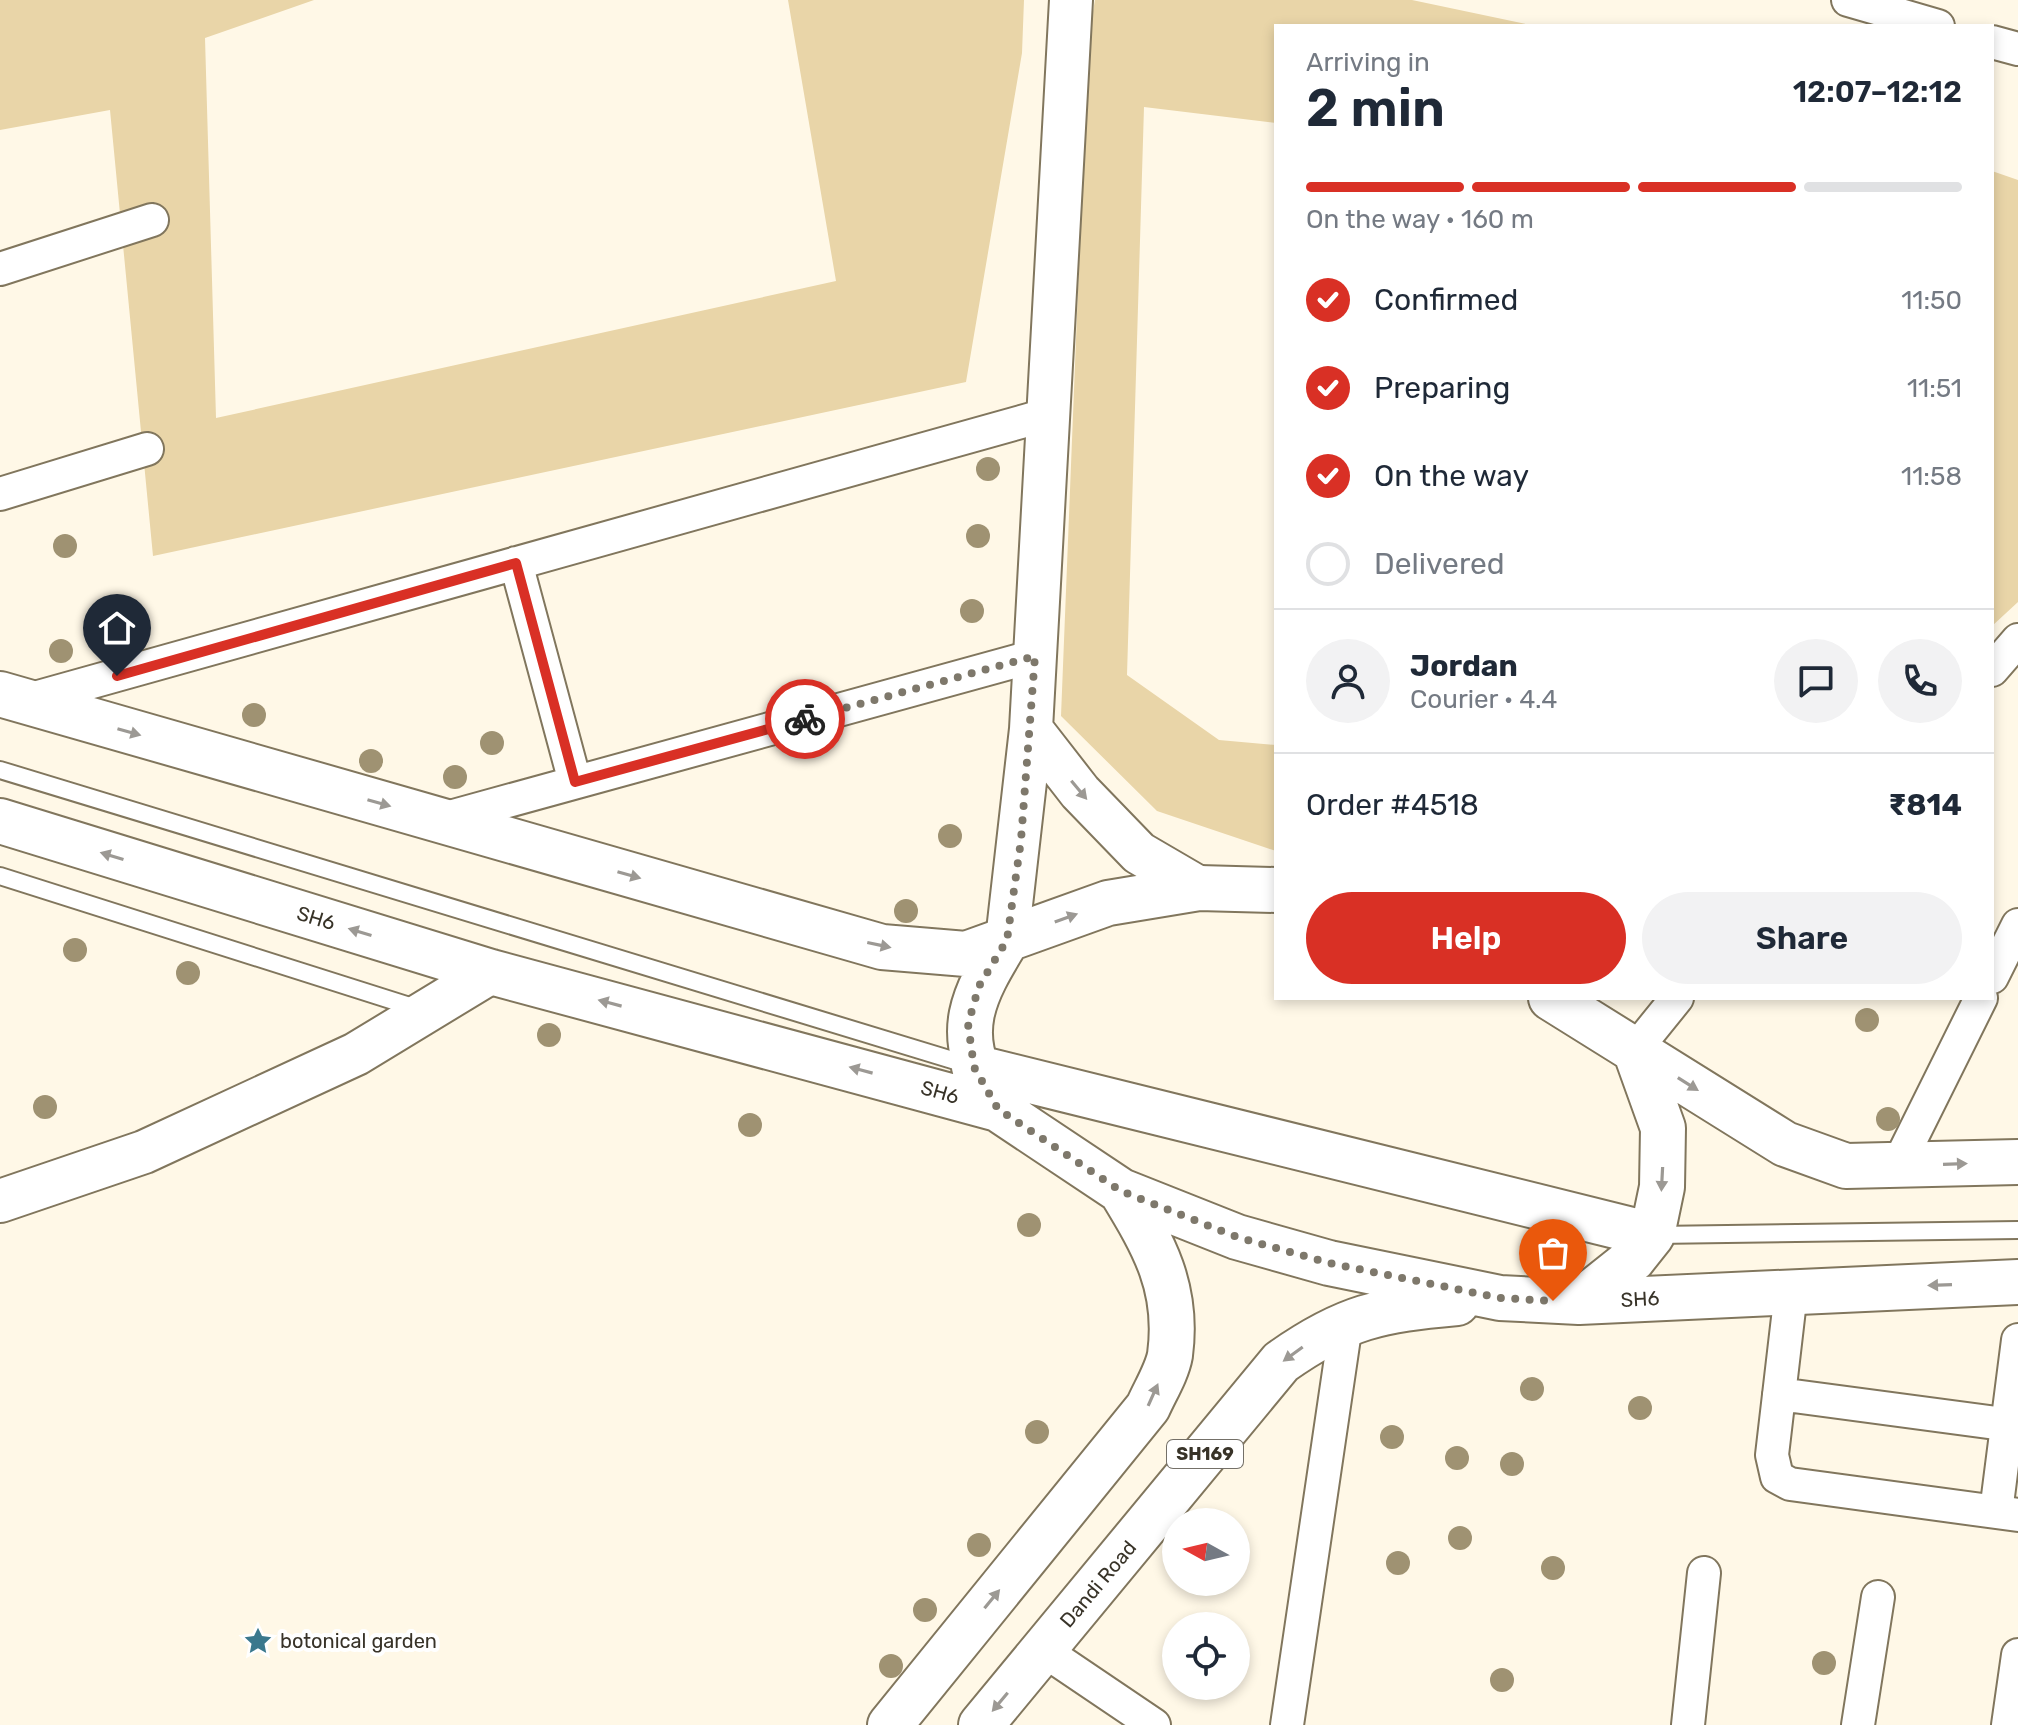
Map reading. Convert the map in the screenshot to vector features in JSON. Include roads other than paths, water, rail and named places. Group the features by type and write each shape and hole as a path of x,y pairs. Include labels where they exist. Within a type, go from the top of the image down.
{"main road":[{"path":"12,698 882,947 966,954 1108,903 1199,888 1274,890"},
{"name":"SH6","path":"0,821 491,972 998,1109 1121,1191 1250,1241 1329,1263 1500,1298 1579,1302 2018,1282"},
{"path":"998,1109 974,1067 968,1024 979,986 1007,940"},
{"path":"1554,1000 1785,1144 1846,1166 2018,1162"},
{"path":"1579,1302 1633,1259 1652,1235 1662,1187 1663,1128 1635,1050"},
{"path":"974,1067 1652,1235"},
{"path":"890,1725 1148,1407 1169,1358 1171,1309 1157,1250 1121,1191"},
{"name":"Dandi Road","path":"981,1725 1281,1362 1320,1334 1383,1310 1500,1298"}],"street":[{"path":"1007,940 1031,729 1071,0"},
{"path":"1848,0 1931,24"},
{"path":"1994,43 2018,49"},
{"path":"0,269 152,220"},
{"path":"12,698 516,563 1046,415"},
{"path":"0,494 147,449"},
{"path":"516,563 575,782"},
{"path":"1994,668 2018,640"},
{"path":"439,820 1035,656"},
{"path":"1031,729 1080,792 1139,853 1199,888"},
{"path":"1994,973 2018,925"},
{"path":"0,1201 144,1152 356,1054 491,972"},
{"path":"1635,1050 1675,1000"},
{"path":"1898,1165 1980,1000"},
{"path":"1791,1292 1772,1465 1777,1477 1790,1484 2007,1514 2018,1340"},
{"path":"1287,1725 1346,1324"},
{"path":"1779,1394 2013,1426"},
{"path":"1688,1725 1704,1573"},
{"path":"1858,1725 1878,1597"},
{"path":"1043,1650 1154,1725"},
{"path":"2008,1725 2018,1655"}],"lane":[{"path":"0,770 974,1067"},
{"path":"0,876 424,1011"},
{"path":"1652,1235 2018,1230"}],"place":[{"name":"botonical garden","path":"258,1641"}]}
